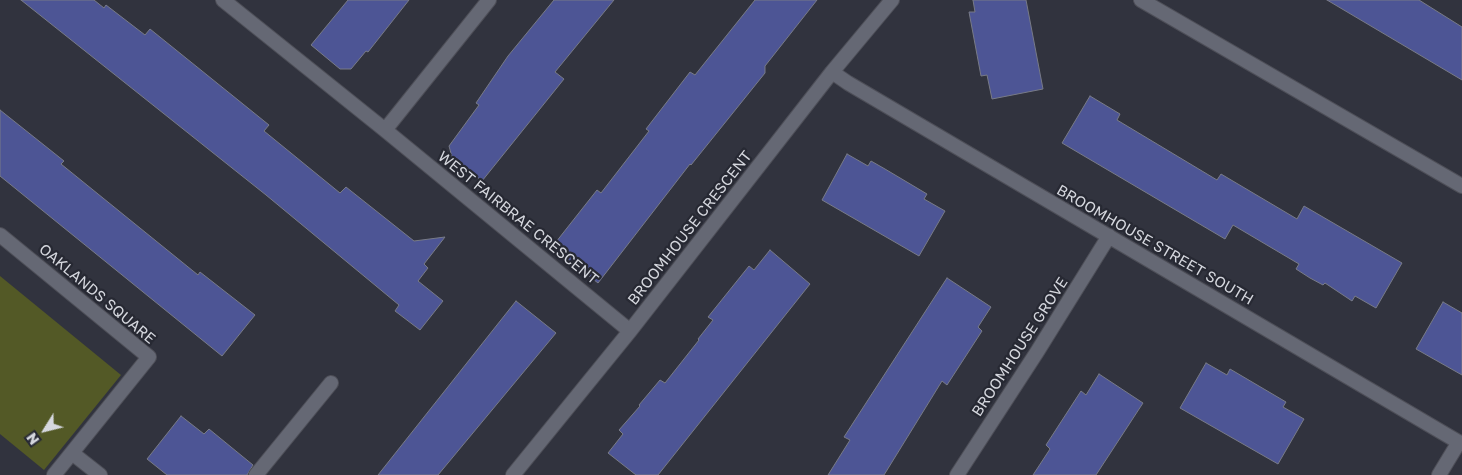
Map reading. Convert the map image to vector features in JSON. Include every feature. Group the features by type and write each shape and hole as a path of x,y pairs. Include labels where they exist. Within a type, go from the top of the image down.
{"street":[{"name":"WEST FAIRBRAE CRESCENT","path":"223,0 630,331"},
{"path":"385,130 489,0"},
{"name":"BROOMHOUSE CRESCENT","path":"513,475 630,331 832,72 892,0"},
{"path":"1141,0 1462,186"},
{"name":"BROOMHOUSE STREET SOUTH","path":"832,72 1461,443"},
{"name":"OAKLANDS SQUARE","path":"0,235 149,357 54,475"},
{"name":"BROOMHOUSE GROVE","path":"957,475 1109,236"},
{"path":"256,475 331,383"},
{"path":"1439,475 1461,443"},
{"path":"72,453 100,475"}],"green space":[{"path":"0,276 121,375 44,470 0,434"}],"building":[{"path":"21,0 94,0 104,8 106,5 145,35 150,29 269,125 264,131 340,193 346,187 414,241 445,237 424,264 428,268 418,281 443,301 420,330 395,311 399,305 266,195"},
{"path":"348,0 409,0 368,52 366,51 351,69 340,69 311,45"},
{"path":"554,0 614,0 555,72 564,79 482,181 452,157 449,146 479,105 476,103 508,56"},
{"path":"755,0 817,0 765,66 765,73 690,164 598,283 552,247 597,190 601,193 649,131 646,129 690,72 695,75"},
{"path":"973,0 1026,0 1043,89 992,99 987,75 981,76 969,12 975,12"},
{"path":"1327,0 1419,0 1462,27 1462,80"},
{"path":"1090,96 1120,114 1117,120 1217,180 1221,174 1297,219 1304,206 1402,263 1376,308 1355,296 1352,301 1325,283 1323,285 1310,278 1296,269 1299,264 1233,225 1225,239 1062,143"},
{"path":"0,110 64,161 61,164 198,275 200,272 255,315 222,356 0,176"},
{"path":"847,154 868,166 871,161 885,169 927,194 924,199 945,211 919,256 822,200"},
{"path":"770,250 810,284 658,475 636,475 608,453 623,434 619,430 660,380 665,383 713,320 708,317 749,266 754,270"},
{"path":"947,278 991,307 978,327 982,331 947,385 942,381 884,475 828,475 850,440 844,437"},
{"path":"516,301 556,333 438,475 378,475"},
{"path":"1443,302 1462,313 1462,375 1416,349"},
{"path":"1206,363 1227,375 1230,369 1286,402 1283,407 1304,419 1278,464 1180,408"},
{"path":"1099,374 1143,403 1096,475 1033,475 1050,449 1046,445 1081,391 1086,395"},
{"path":"181,416 204,434 209,429 253,465 247,475 167,475 147,459"}]}
